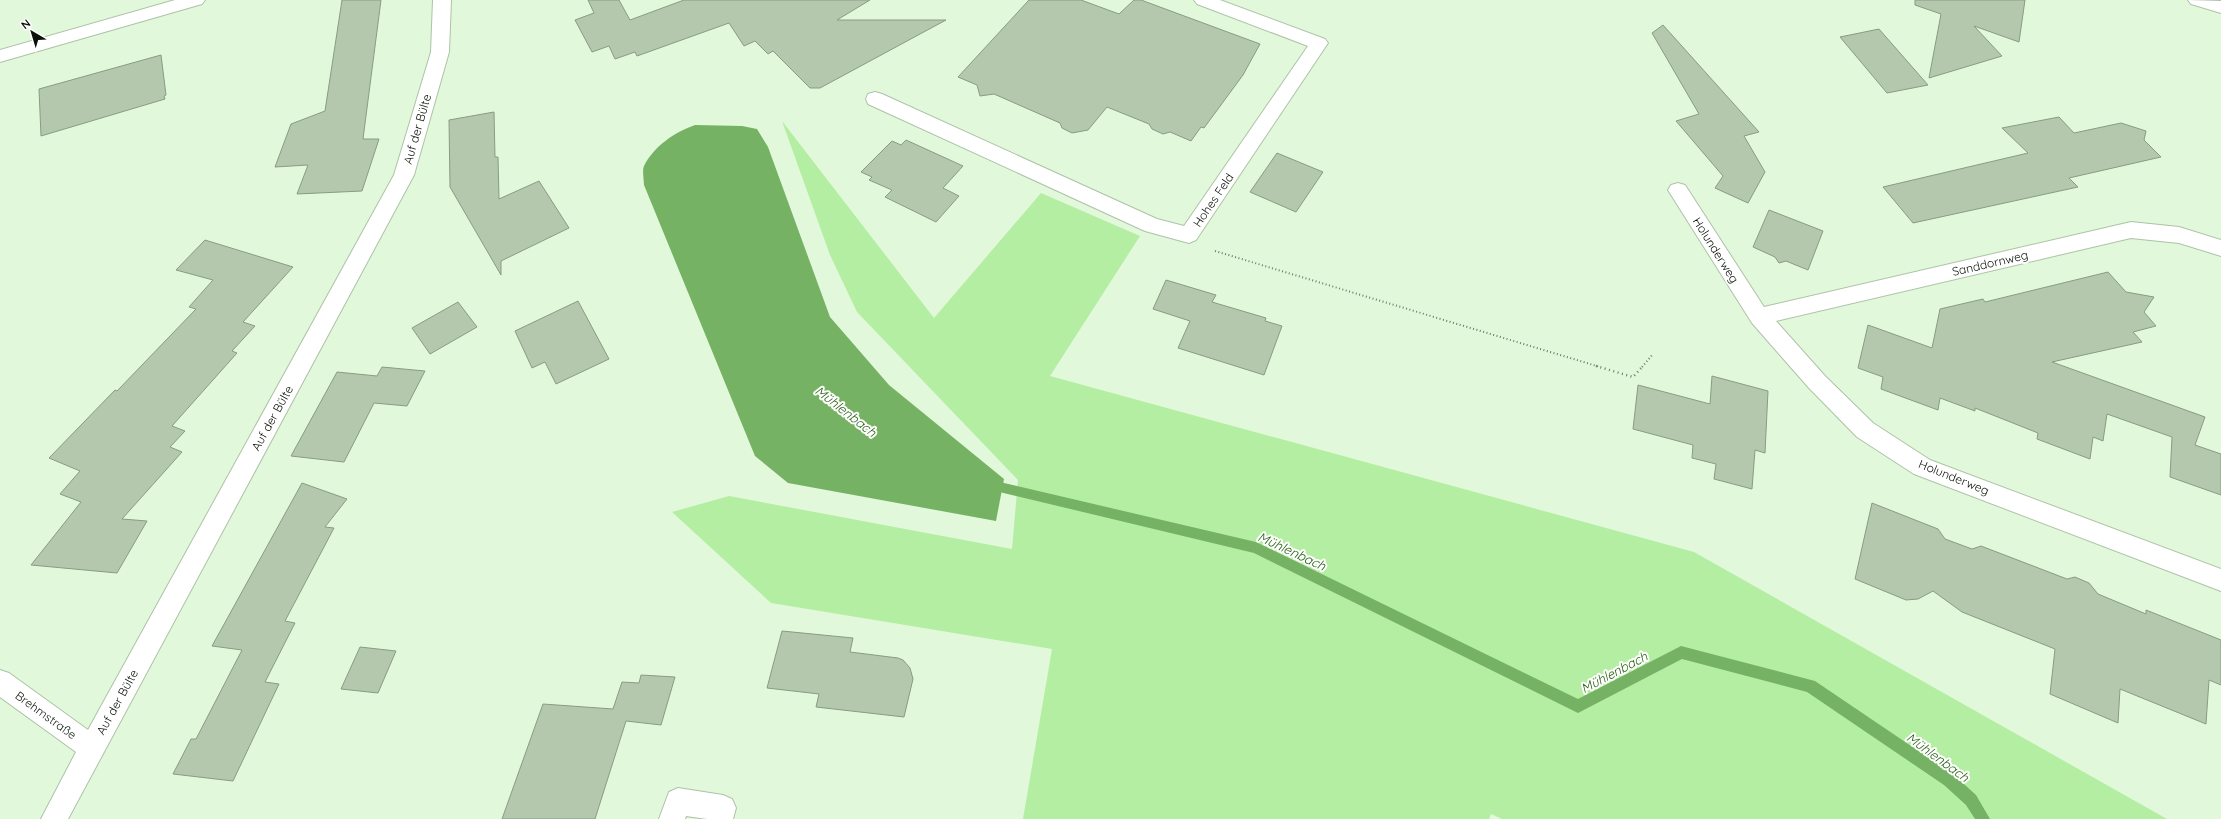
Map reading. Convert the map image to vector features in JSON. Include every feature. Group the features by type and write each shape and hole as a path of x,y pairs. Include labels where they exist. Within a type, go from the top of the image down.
{"street":[{"path":"0,56 196,0"},
{"name":"Auf der Bülte","path":"54,819 404,175 440,52 442,0"},
{"name":"Hohes Feld","path":"874,99 1152,226 1189,235 1319,42 1203,0"},
{"path":"2197,0 2221,7"},
{"name":"Holunderweg","path":"1678,190 1759,317 1817,382 1865,430 1922,467 2221,580"},
{"name":"Sanddornweg","path":"1759,317 2131,230 2179,235 2221,248"},
{"name":"Brehmstraße","path":"0,682 92,748"},
{"path":"672,819 678,801 723,808 720,819"}],"path":[{"path":"1189,235 1219,254 1633,377 1653,354"}],"shaded area":[{"path":"782,121 934,318 1041,193 1140,236 1050,376 1694,552 2167,819 1502,819 1491,814 1489,819 1023,819 1052,649 771,603 672,512 729,496 1012,549 1018,480 857,312 830,255"}],"water":[{"path":"695,125 742,126 757,129 768,147 830,317 889,385 1004,479 996,521 788,483 755,456 644,185 643,168 653,152 673,136"}],"building":[{"path":"342,0 381,0 363,139 379,139 362,191 297,194 308,165 275,167 291,124 325,111"},
{"path":"588,0 619,0 630,20 684,0 870,0 837,20 946,20 820,88 810,88 773,51 768,54 755,41 744,46 729,23 637,56 635,52 615,59 609,46 592,52 575,20 594,13"},
{"path":"1029,0 1081,0 1119,14 1134,0 1141,0 1260,44 1243,75 1204,128 1201,127 1191,141 1170,132 1163,134 1152,129 1149,124 1107,107 1088,130 1072,133 1062,128 1060,123 994,94 980,96 977,85 958,77"},
{"path":"1915,0 2025,0 2019,42 1974,26 2002,56 1929,78 1941,14 1915,5"},
{"path":"1663,25 1759,132 1744,136 1765,172 1748,203 1715,188 1723,176 1676,121 1699,114 1652,33"},
{"path":"1879,29 1928,85 1887,93 1840,37"},
{"path":"161,55 166,95 164,96 165,99 41,136 39,89"},
{"path":"494,112 495,157 498,157 499,199 539,181 569,228 501,261 501,275 450,187 449,120"},
{"path":"2059,117 2074,133 2121,123 2146,131 2144,140 2161,157 2069,178 2078,187 1913,223 1883,187 2028,153 2002,128"},
{"path":"906,140 963,166 943,188 959,196 936,222 885,197 892,190 869,180 872,177 861,172 892,141 901,145"},
{"path":"1277,153 1323,172 1296,212 1250,192"},
{"path":"1769,210 1823,231 1808,270 1786,261 1779,263 1775,257 1753,247"},
{"path":"205,240 293,267 243,322 255,326 232,351 237,353 172,426 185,431 170,447 182,452 122,519 147,521 117,573 31,565 81,502 60,494 80,471 49,458 115,390 117,391 196,309 189,307 213,280 176,270"},
{"path":"2108,272 2126,292 2154,297 2144,312 2156,326 2133,332 2142,342 2052,362 2205,417 2195,445 2221,454 2221,495 2170,477 2172,437 2107,414 2103,441 2093,437 2090,459 2037,439 2038,433 1975,408 1975,411 1940,398 1938,410 1881,389 1883,377 1858,368 1868,325 1932,348 1940,309 1983,299 1985,302"},
{"path":"1166,280 1216,295 1212,302 1266,318 1265,321 1282,326 1264,375 1178,348 1190,321 1153,309"},
{"path":"578,301 609,359 556,384 545,362 532,368 515,331"},
{"path":"458,302 477,327 430,354 412,328"},
{"path":"382,367 425,371 407,406 374,403 344,462 291,456 337,372 377,376"},
{"path":"1712,376 1768,391 1765,453 1755,450 1752,489 1714,479 1716,464 1692,458 1693,445 1633,429 1638,385 1710,404"},
{"path":"302,483 347,499 325,527 334,528 285,621 295,623 265,682 279,684 233,781 173,774 191,739 196,739 242,650 212,646"},
{"path":"1872,503 1938,529 1945,539 1972,549 1981,546 2067,579 2075,577 2089,583 2098,594 2146,614 2146,610 2221,640 2221,685 2209,680 2206,724 2120,689 2118,723 2050,694 2055,649 1962,612 1933,591 1918,599 1906,600 1855,579"},
{"path":"782,631 853,638 850,652 898,658 903,660 910,668 913,679 904,717 816,707 819,694 767,688"},
{"path":"360,647 396,651 378,693 341,689"},
{"path":"641,675 675,677 661,725 626,721 595,819 502,819 543,704 613,709 622,682 639,683"}],"waterway":[{"name":"Mühlenbach","path":"987,484 1256,548 1578,706 1681,652 1810,686 1949,780 1971,800 1983,819"}]}
